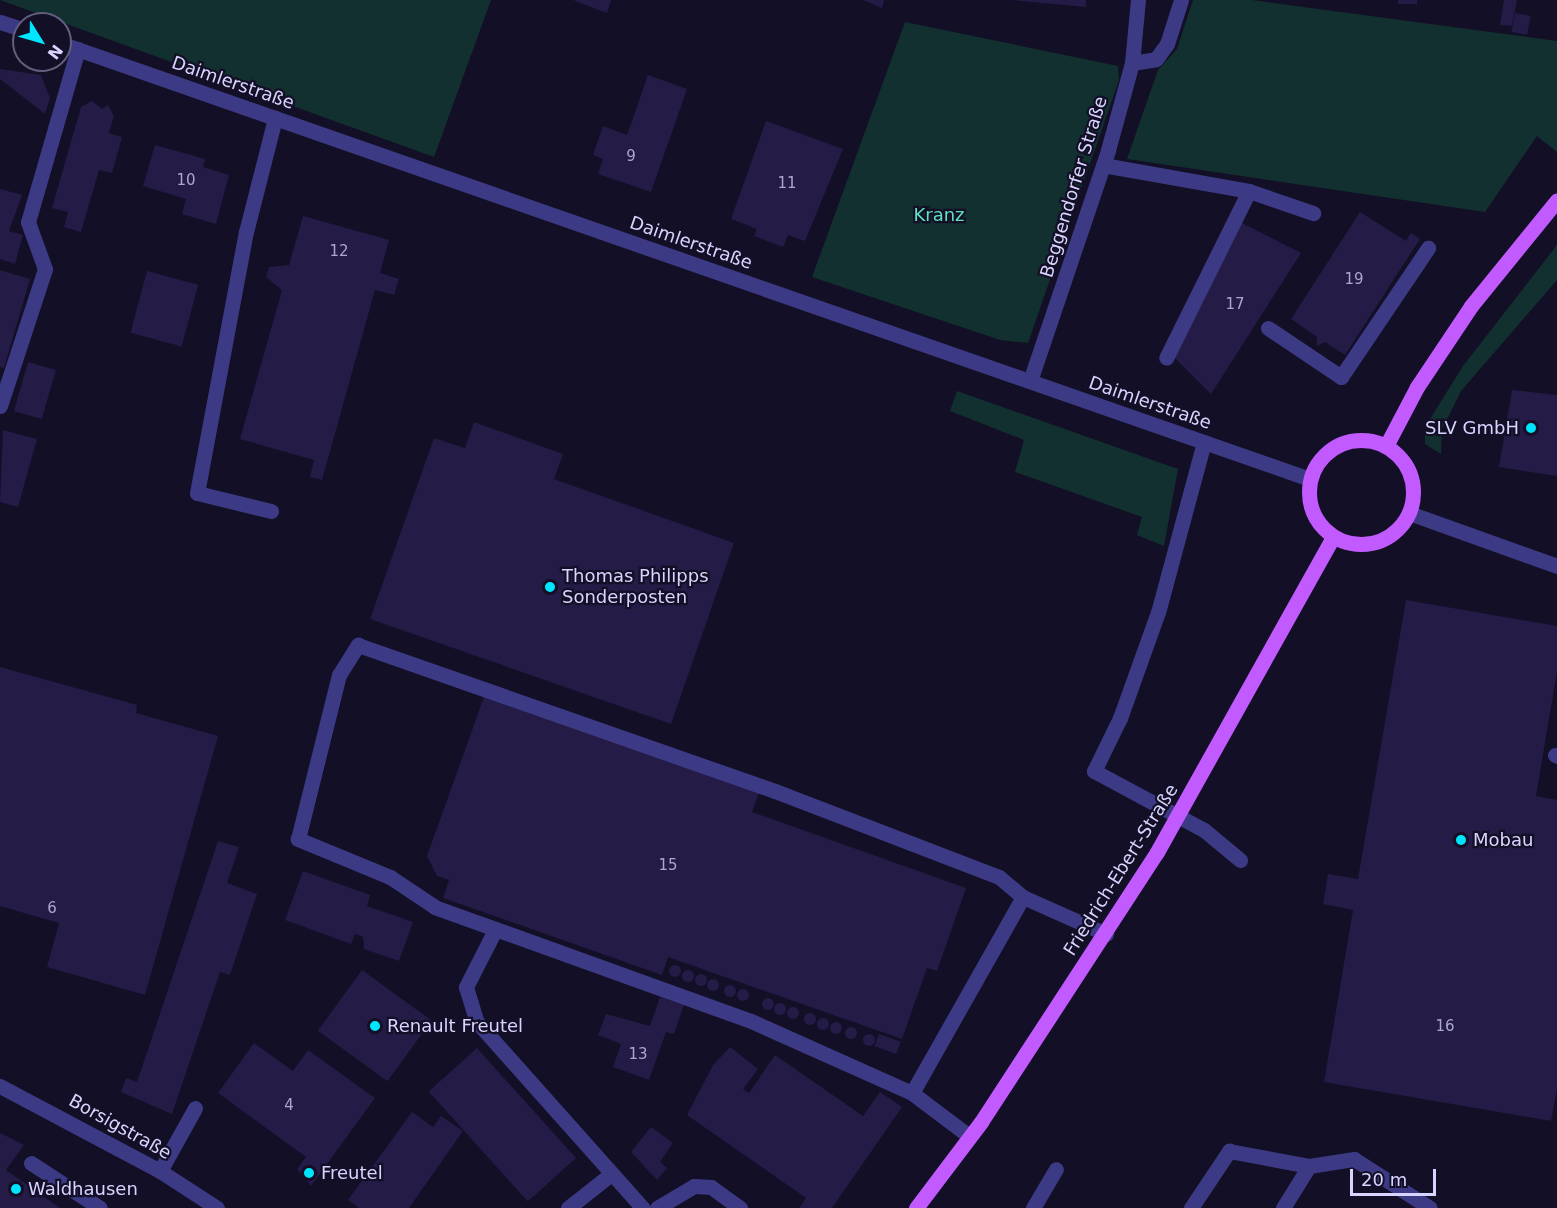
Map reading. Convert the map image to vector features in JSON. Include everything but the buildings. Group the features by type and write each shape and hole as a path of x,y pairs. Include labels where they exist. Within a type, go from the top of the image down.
{"main road":[{"path":"1386,446 1417,387 1471,306 1557,200"},
{"path":"1363,440 1386,446 1412,478 1409,513 1382,540 1349,543 1333,537 1312,512 1310,479 1321,458 1340,444 1363,440"},
{"name":"Friedrich-Ebert-Straße","path":"916,1208 969,1136 1106,934 1179,817 1333,537"}],"street":[{"name":"Beggendorfer Straße","path":"1030,381 1103,165 1132,63 1138,0"},
{"path":"1132,63 1156,59 1167,44 1180,0"},
{"name":"Daimlerstraße","path":"72,47 1310,479"},
{"path":"0,406 45,269 28,222 78,49"},
{"path":"271,511 197,493 246,232 275,118"},
{"path":"1103,165 1249,191 1313,213"},
{"path":"1167,358 1249,191"},
{"path":"1268,328 1341,377 1428,248"},
{"path":"1204,442 1158,612 1120,718 1094,771 1179,817 1240,860"},
{"path":"1409,513 1557,566"},
{"path":"969,1136 912,1093 752,1021 495,930 298,840 339,675 358,645 786,795 999,877 1023,897 1106,934"},
{"path":"912,1093 1023,897"},
{"path":"495,930 466,987 468,1005 477,1022 610,1175 643,1208"},
{"name":"Borsigstraße","path":"0,1086 160,1170 217,1208"},
{"path":"160,1170 195,1108"},
{"path":"1191,1208 1229,1150 1309,1166 1354,1159 1430,1208"},
{"path":"31,1163 100,1208"},
{"path":"1283,1208 1309,1166"},
{"path":"1033,1208 1056,1169"},
{"path":"568,1208 610,1175"},
{"path":"657,1208 694,1186 711,1187 740,1208"}],"green space":[{"path":"0,0 491,0 434,157 72,26 72,12 33,12"},
{"path":"1193,0 1252,0 1557,41 1557,152 1537,136 1485,212 1127,159 1158,70 1177,49"},
{"name":"Kranz","path":"905,22 1118,66 1119,80 1028,343 1000,340 812,277"},
{"path":"1557,245 1557,280 1461,391 1442,429 1441,454 1425,444 1425,427 1463,366"},
{"path":"957,391 1178,469 1164,546 1137,535 1142,517 1015,472 1024,440 950,411"}],"place":[{"name":"SLV GmbH","path":"1531,428"},
{"name":"Thomas Philipps Sonderposten","path":"550,587"},
{"name":"Mobau","path":"1461,840"},
{"name":"Renault Freutel","path":"375,1026"},
{"name":"Freutel","path":"309,1173"},
{"name":"Waldhausen","path":"16,1189"}]}
